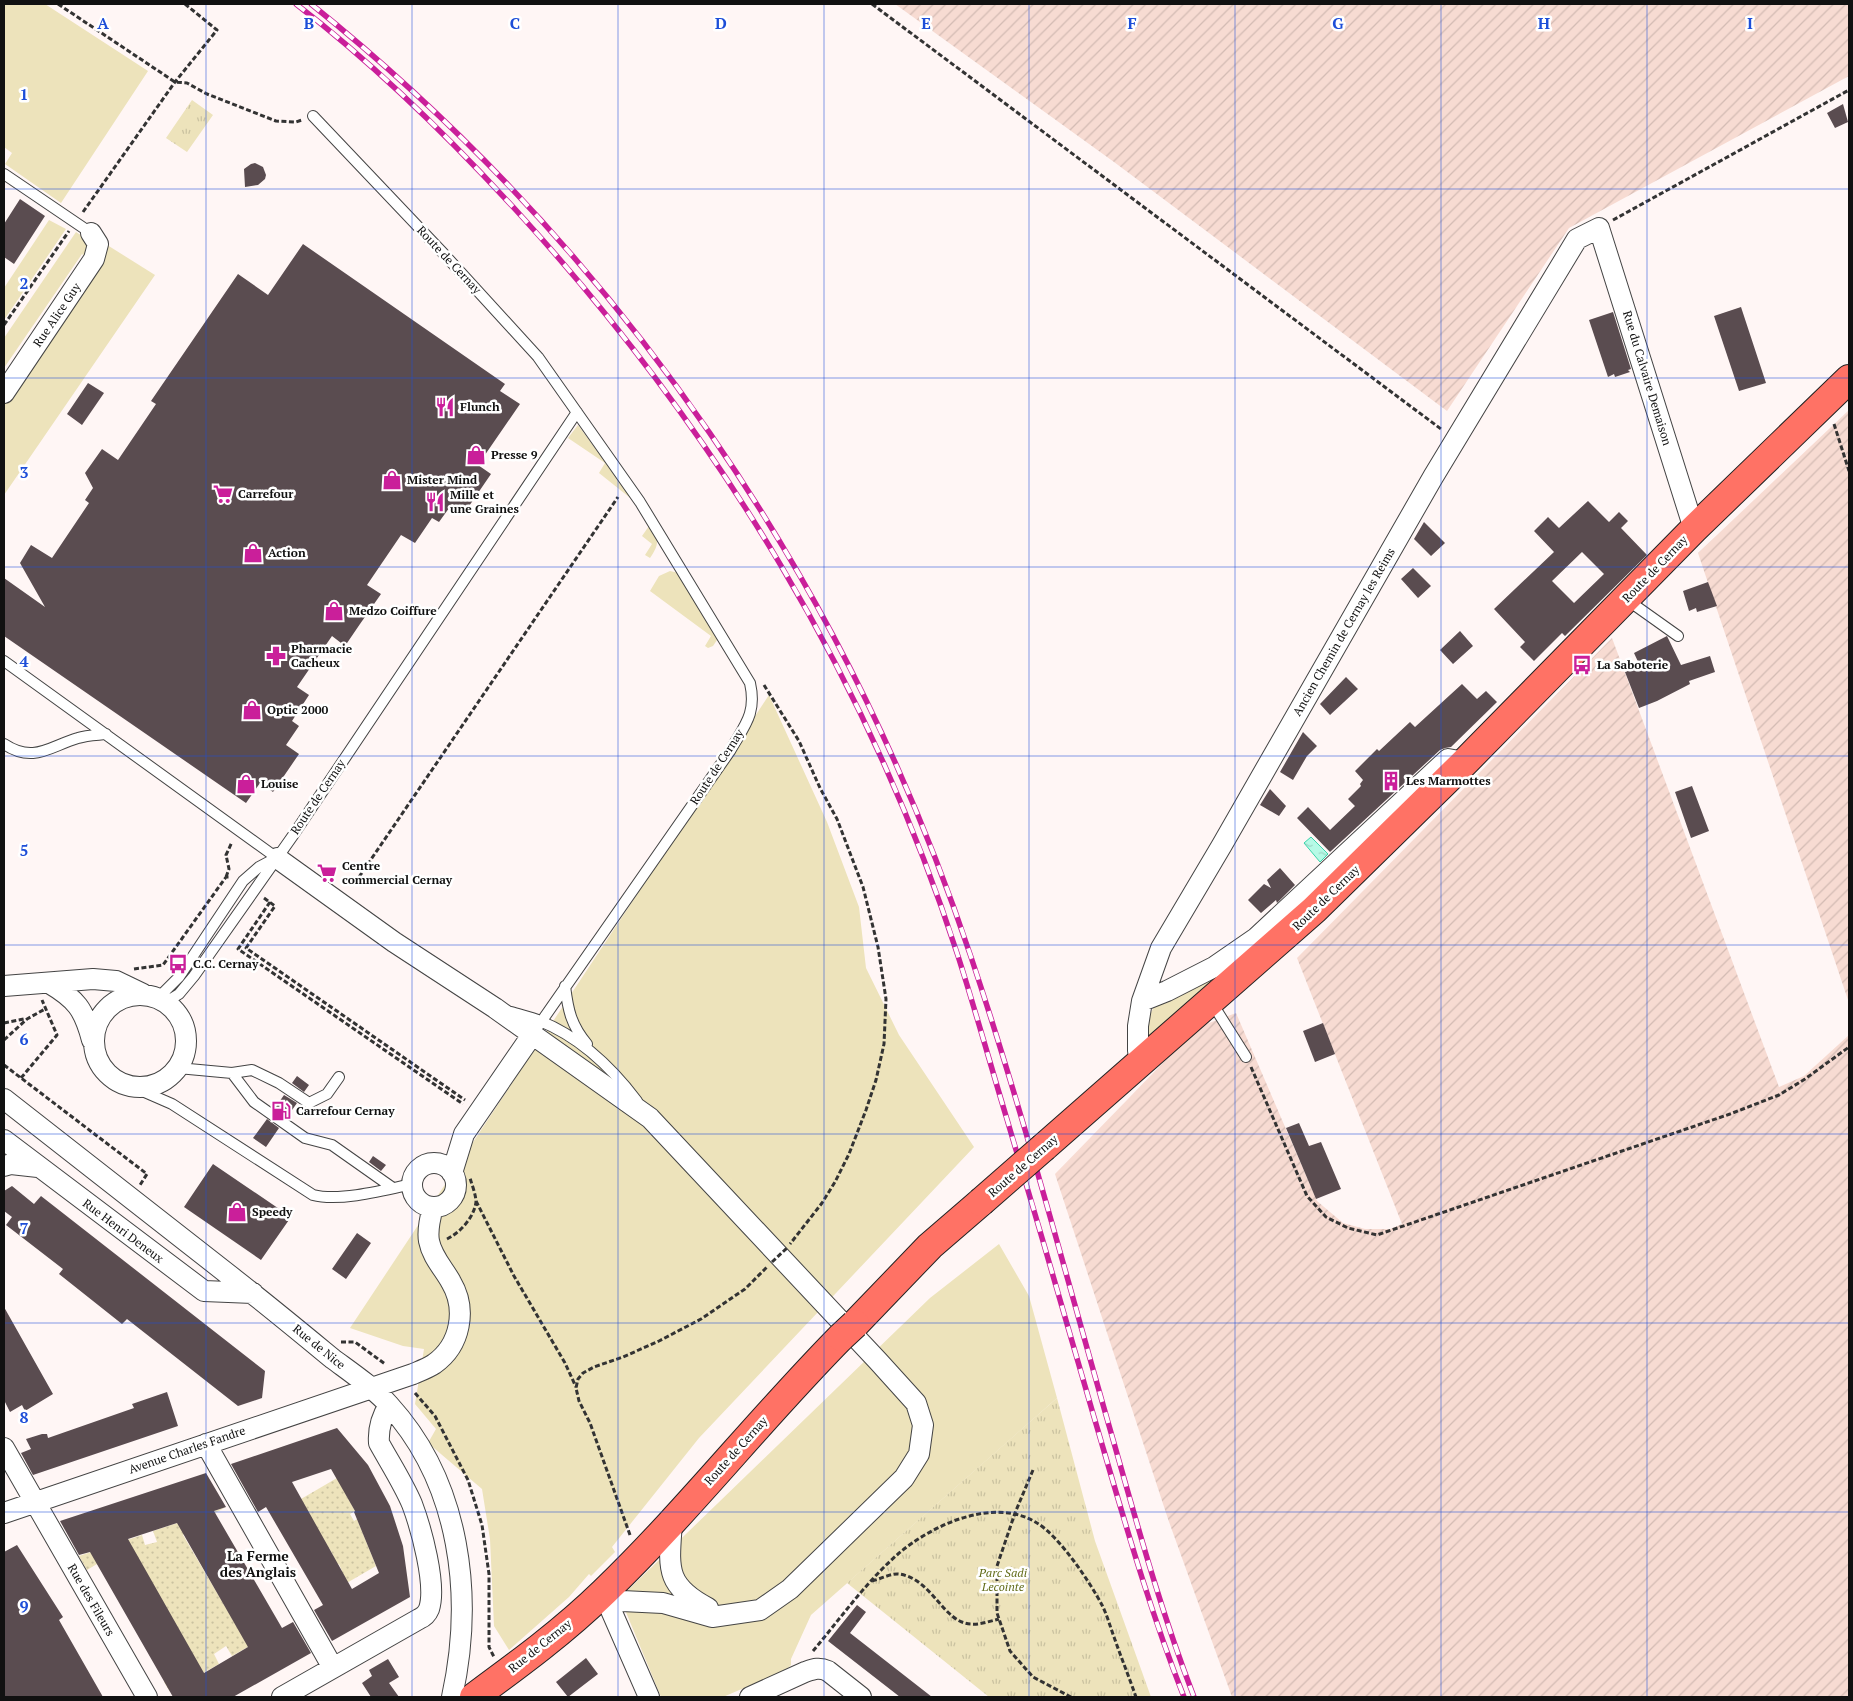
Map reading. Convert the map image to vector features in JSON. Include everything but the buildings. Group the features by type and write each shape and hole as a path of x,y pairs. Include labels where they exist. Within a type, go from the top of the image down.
{"main road":[{"name":"Route de Cernay","path":"603,1592 672,1522 751,1432 930,1246 1314,910 1465,762 1694,529 1849,380"},
{"name":"Rue de Cernay","path":"474,1697 567,1626 603,1592"}],"street":[{"name":"Rue Alice Guy","path":"4,393 94,259 98,244 83,227"},
{"name":"Ancien Chemin de Cernay les Reims","path":"1144,1060 1138,1051 1138,1026 1142,1001 1161,948 1455,440 1577,238 1599,228"},
{"name":"Rue du Calvaire Demaison","path":"1599,228 1694,529"},
{"name":"Route de Cernay","path":"1142,1001 1167,991 1214,967 1256,938 1448,759 1465,762"},
{"path":"277,858 394,942 495,1008 536,1028 650,1118 916,1404 923,1425 919,1454 904,1478 790,1589 760,1610 712,1617 663,1603 622,1601 603,1592"},
{"path":"4,986 49,982 93,979 116,981 155,998 179,1016 186,1033 184,1057 178,1068 169,1078 146,1088 133,1087 118,1082 105,1072 97,1059 85,1016 67,994 49,982"},
{"path":"93,1043 99,1018 107,1008 118,1000 130,996 155,998"},
{"path":"452,1173 472,1109 536,1028"},
{"name":"Rue de Nice","path":"4,1099 253,1294 389,1405 417,1443 438,1483 446,1503 456,1546 462,1589 462,1611 461,1637 452,1697"},
{"name":"Rue Henri Deneux","path":"4,1140 204,1291 253,1294"},
{"path":"4,1166 11,1164 38,1167"},
{"path":"428,1164 442,1165 452,1173 455,1179 455,1193 446,1204 433,1207 420,1202 413,1191 412,1184 417,1172 428,1164"},
{"name":"Avenue Charles Fandre","path":"4,1512 413,1374 435,1364 453,1344 460,1315 457,1294 438,1263 429,1242 430,1220 433,1207"},
{"path":"282,1697 425,1616 429,1610 432,1596 420,1529 412,1504 379,1443 379,1432 383,1414 389,1405"},
{"path":"206,1444 332,1668"},
{"name":"Rue des Fileurs","path":"4,1448 147,1697"},
{"path":"672,1522 670,1557 674,1580 683,1592 694,1600 709,1608 734,1615"},
{"path":"603,1592 649,1697"},
{"path":"750,1697 810,1670 822,1668 862,1697"}],"lane":[{"name":"Route de Cernay","path":"313,116 443,253 538,357 640,502 750,683 753,698 751,714 730,752 536,1028"},
{"path":"4,174 83,227"},
{"name":"Route de Cernay","path":"155,998 179,994 194,976 277,858 577,412"},
{"path":"1626,599 1678,636"},
{"path":"4,661 277,858"},
{"path":"4,744 16,752 44,752 79,737 106,734"},
{"path":"155,998 162,994 178,976 243,881 259,866 277,858"},
{"path":"565,986 568,1010 576,1031 595,1055 623,1082 650,1118"},
{"path":"1211,1002 1246,1057"},
{"path":"536,1028 570,1037 595,1055"},
{"path":"178,1068 232,1072 252,1070 279,1083 309,1103 327,1094 339,1077"},
{"path":"232,1072 254,1102 305,1138 332,1145 393,1188"},
{"path":"133,1087 172,1104 313,1195 323,1198 337,1197 412,1184"}],"path":[{"path":"58,4 175,82 187,83 207,94 276,121 296,122 313,116"},
{"path":"4,325 83,227 175,82 217,30 185,4"},
{"path":"872,4 1455,440"},
{"path":"1599,228 1849,90"},
{"path":"1819,409 1834,424 1849,471"},
{"path":"358,877 618,497"},
{"path":"576,1388 578,1379 583,1373 659,1341 726,1304 745,1289 787,1248 822,1203 835,1182 849,1154 876,1080 884,1044 886,999 878,947 863,887 837,819 820,788 799,741 762,682 750,683"},
{"path":"226,877 229,869 226,855 232,840 239,831"},
{"path":"270,902 275,906 246,948 472,1109 238,949 270,902"},
{"path":"4,1023 27,1018 45,1009"},
{"path":"4,1040 27,1018"},
{"path":"1246,1057 1307,1196 1326,1217 1348,1228 1377,1235 1720,1117 1779,1094 1805,1079 1849,1047"},
{"path":"476,1200 514,1276 565,1363 576,1388 579,1401 590,1423 638,1557"},
{"path":"1033,1470 1014,1513 997,1566 996,1614 1010,1651 1033,1677 1071,1697"},
{"path":"810,1670 810,1655 872,1581 898,1554 930,1532 961,1518 1000,1511 1014,1513 1037,1523 1058,1543 1085,1575 1103,1606 1136,1697"},
{"path":"872,1581 898,1574 916,1580 934,1595 952,1618 971,1624 998,1619"}],"shaded area":[{"path":"895,4 1849,4 1849,76 1569,228 1447,411 1114,162"},
{"path":"1849,410 1849,1003 1698,553"},
{"path":"1612,638 1779,1087 1804,1076 1849,1035 1849,1697 1232,1697 1168,1519 1055,1174 1198,1027 1236,1013 1317,1201 1343,1223 1365,1229 1390,1229 1402,1224 1297,958"}],"green space":[{"path":"4,4 45,4 148,71 61,203 5,164 12,153 4,147"},
{"path":"192,100 213,115 187,152 166,138"},
{"path":"49,220 66,229 4,320 4,288"},
{"path":"76,232 90,241 87,258 82,254 4,368 4,338"},
{"path":"104,243 155,275 4,495 4,403 102,259"},
{"path":"578,425 634,501 599,473 605,463 568,438"},
{"path":"649,526 657,538 657,546 650,558 645,555 652,544 642,536"},
{"path":"670,571 679,573 717,638 713,646 708,648 705,646 711,636 650,591 659,576"},
{"path":"769,695 827,822 859,907 866,968 899,1035 974,1147 699,1438 612,1547 615,1552 591,1576 589,1574 569,1597 509,1650 494,1626 490,1539 482,1489 428,1443 436,1429 415,1404 424,1349 403,1346 350,1328"},
{"path":"1237,960 1149,1037 1144,1031 1146,1021 1154,1007"},
{"path":"999,1244 1029,1296 1057,1398 811,1615 791,1659 791,1665 786,1670 723,1697 661,1697 623,1605 626,1592 930,1298"},
{"name":"Parc Sadi Lecointe","path":"1057,1398 1095,1541 1151,1697 989,1697 847,1583"},
{"path":"337,1478 355,1511 350,1514 354,1521 357,1519 376,1566 345,1584 339,1574 342,1571 339,1564 334,1567 333,1555 329,1548 325,1550 301,1499"},
{"path":"226,1507 183,1535 243,1637 281,1628 232,1656 226,1646 214,1654 219,1664 170,1692 164,1682 198,1663 97,1564 87,1570 79,1556 142,1535 145,1545 157,1542 153,1531"}],"water":[{"path":"1311,837 1328,854 1320,862 1304,843"}],"railway":[{"path":"296,4 386,79 443,134 524,219 595,301 661,386 723,474 780,565 833,658 880,755 922,854 958,956 1136,1558 1184,1697"},
{"path":"311,4 423,101 526,205 622,315 710,433 788,556 858,685 919,819 971,957 1027,1136 1150,1568 1194,1697"}],"place":[{"name":"Flunch","path":"445,407"},
{"name":"Presse 9","path":"476,455"},
{"name":"Mister Mind","path":"392,480"},
{"name":"Carrefour","path":"223,494"},
{"name":"Mille et une Graines","path":"435,502"},
{"name":"Action","path":"253,553"},
{"name":"Medzo Coiffure","path":"334,611"},
{"name":"Pharmacie Cacheux","path":"276,656"},
{"name":"La Saboterie","path":"1582,665"},
{"name":"Optic 2000","path":"252,710"},
{"name":"Les Marmottes","path":"1391,781"},
{"name":"Louise","path":"246,784"},
{"name":"Centre commercial Cernay","path":"327,873"},
{"name":"C.C. Cernay","path":"178,964"},
{"name":"Carrefour Cernay","path":"281,1111"},
{"name":"Speedy","path":"237,1212"}],"district":[{"name":"La Ferme des Anglais","path":"258,1564"}]}
